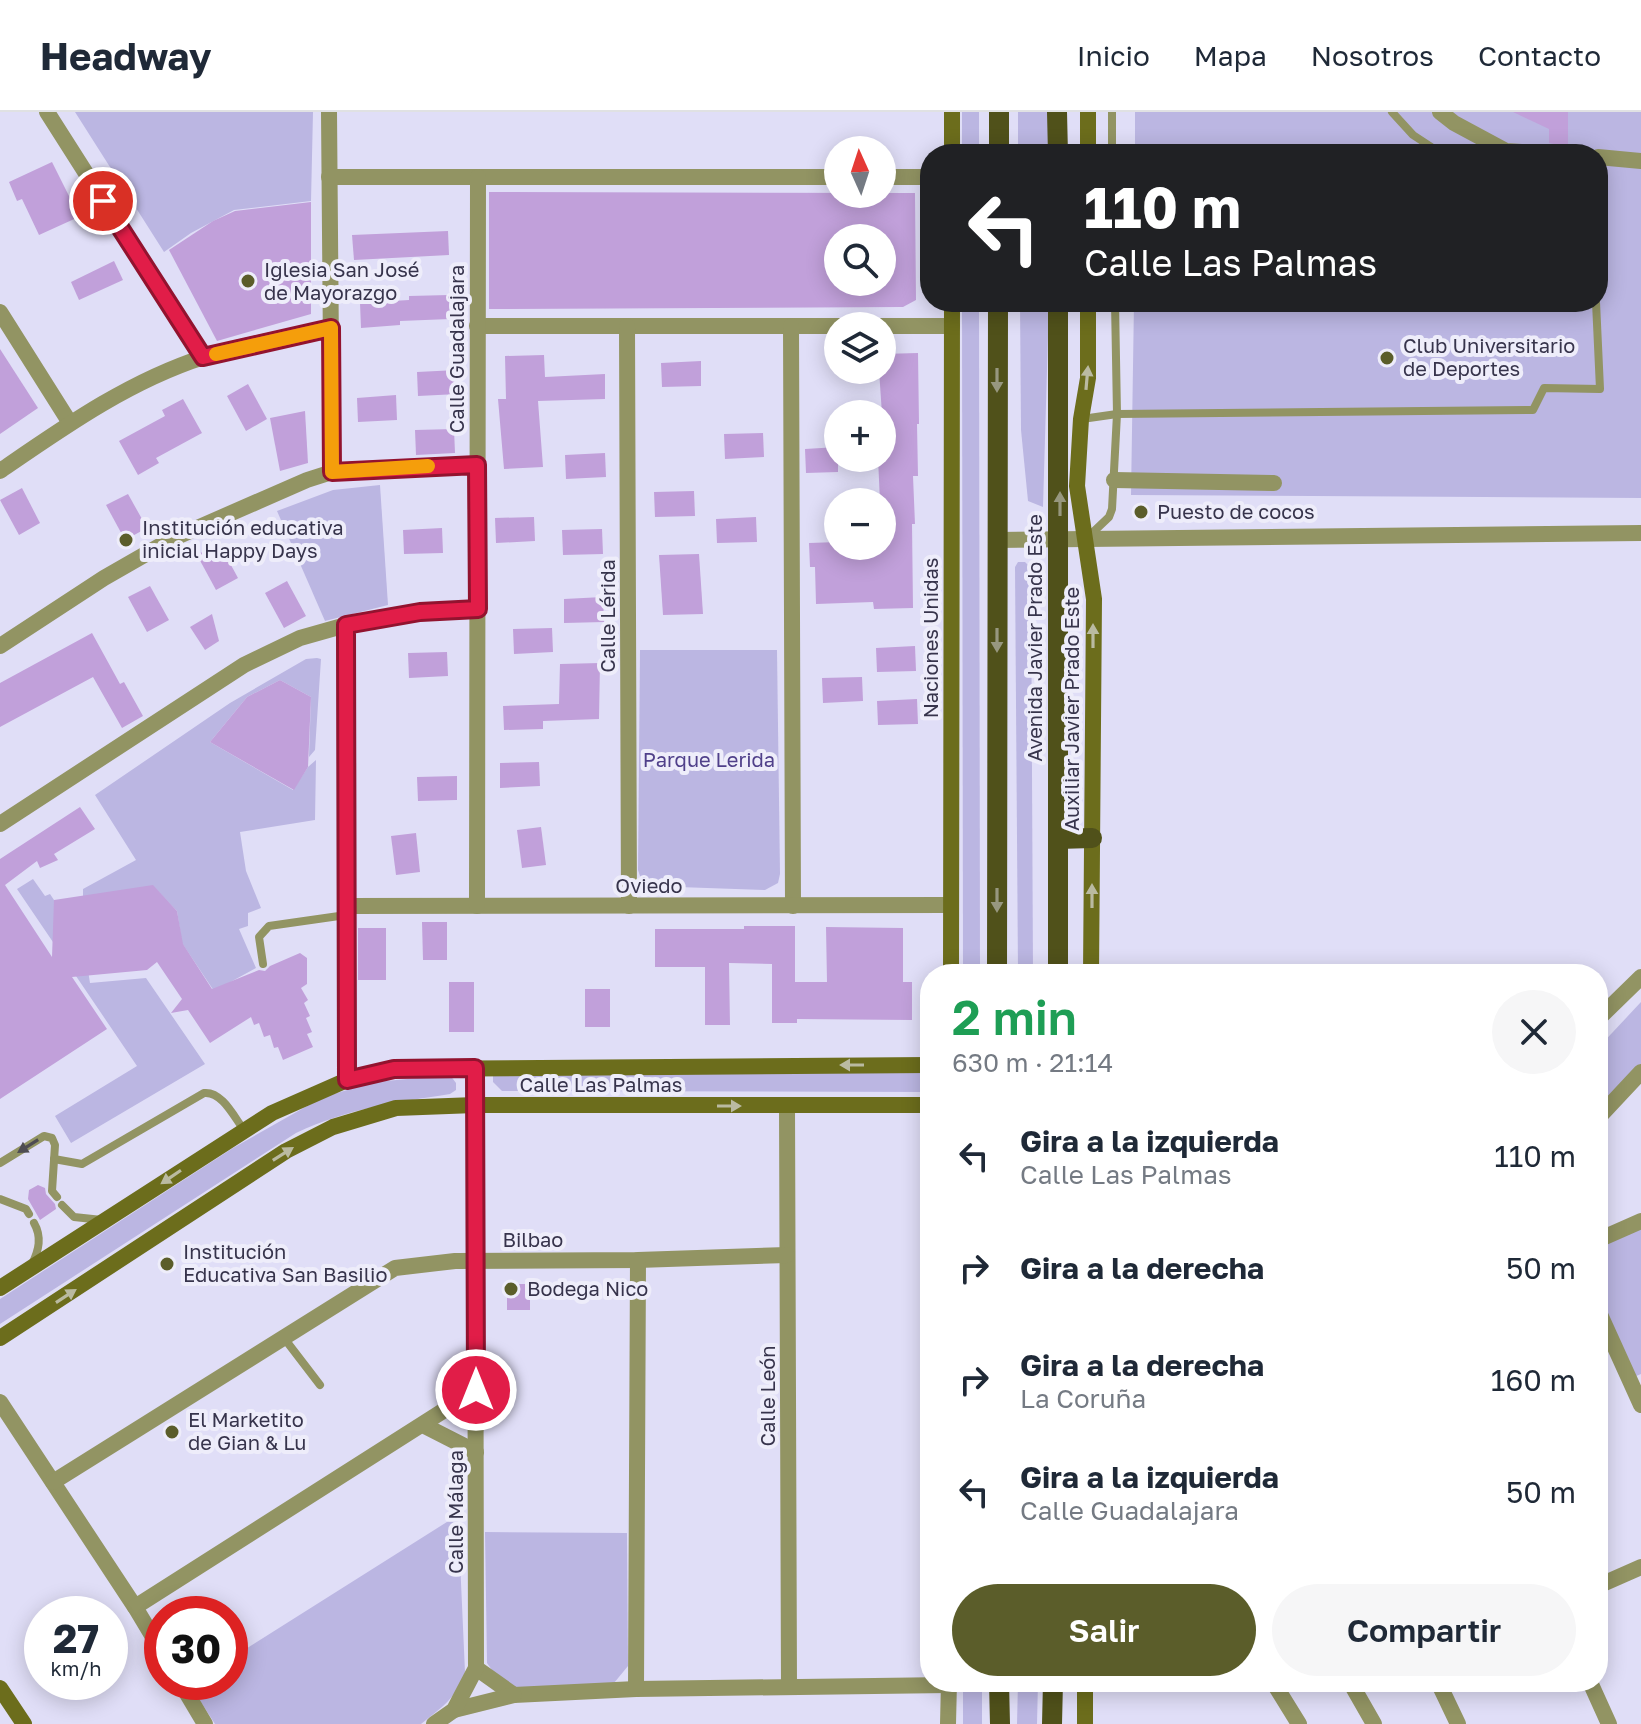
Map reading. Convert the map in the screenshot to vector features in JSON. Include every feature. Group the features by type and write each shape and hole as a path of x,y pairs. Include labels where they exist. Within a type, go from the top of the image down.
{"main road":[{"path":"999,112 999,144"},
{"path":"1057,112 1058,144"},
{"name":"Avenida Javier Prado Este","path":"997,964 998,312"},
{"name":"Avenida Javier Prado Este","path":"1058,312 1058,964"},
{"path":"1058,839 1092,838"},
{"path":"999,1692 1000,1724"},
{"path":"1052,1724 1053,1692"}],"street":[{"path":"329,112 332,472"},
{"path":"952,112 952,144"},
{"path":"1088,112 1088,144"},
{"path":"1440,112 1493,144"},
{"path":"53,115 203,357"},
{"path":"1608,158 1641,161"},
{"path":"329,177 824,177"},
{"name":"Calle Guadalajara","path":"477,906 478,177"},
{"path":"896,177 920,177"},
{"path":"0,312 70,423"},
{"name":"Naciones Unidas","path":"951,964 952,312"},
{"name":"Auxiliar Javier Prado Este","path":"1088,312 1088,378 1081,419 1077,486 1094,599 1091,964"},
{"path":"477,326 952,326"},
{"name":"Calle Lérida","path":"627,326 629,906"},
{"path":"791,326 793,906"},
{"path":"0,471 70,423 135,386 203,357 331,328"},
{"path":"0,646 104,578 172,539 307,480 332,472 477,465"},
{"path":"1114,480 1274,483"},
{"path":"996,540 1641,533"},
{"path":"0,824 244,665 300,638 346,625 420,612 478,609"},
{"path":"346,625 347,1080"},
{"name":"Oviedo","path":"346,910 477,906 951,905"},
{"path":"1608,1009 1641,977"},
{"name":"Calle Las Palmas","path":"0,1288 272,1113 347,1080 394,1069 920,1065"},
{"name":"Calle Málaga","path":"475,1068 476,1668"},
{"path":"1608,1107 1641,1072"},
{"name":"Calle Las Palmas","path":"0,1338 309,1138 353,1119 396,1108 475,1105 920,1105"},
{"name":"Calle León","path":"787,1106 789,1686"},
{"path":"1608,1236 1641,1221"},
{"name":"Bilbao","path":"53,1482 395,1268 476,1261 787,1255"},
{"path":"636,1689 638,1260"},
{"path":"1608,1328 1635,1377 1641,1405"},
{"path":"135,1607 476,1390"},
{"path":"0,1402 144,1622"},
{"path":"423,1425 476,1452"},
{"path":"1608,1582 1641,1567"},
{"path":"454,1710 476,1668 514,1695"},
{"path":"434,1724 454,1710 514,1695 636,1689 920,1684"},
{"path":"0,1688 24,1724"},
{"path":"948,1724 949,1692"},
{"path":"1085,1692 1085,1724"},
{"path":"1279,1692 1299,1724"},
{"path":"1356,1692 1374,1724"},
{"path":"1443,1692 1458,1724"},
{"path":"1595,1692 1609,1724"},
{"path":"191,1700 205,1724"}],"lane":[{"path":"1112,112 1112,144"},
{"path":"1392,112 1413,135 1427,144"},
{"path":"1086,540 1109,517 1114,480 1117,414 1115,312"},
{"path":"1081,419 1117,414 1533,410 1544,388 1600,389 1596,312"},
{"path":"263,964 259,937 269,926 346,910"},
{"path":"54,1159 82,1164 204,1093 211,1092 219,1097 244,1131"},
{"path":"0,1163 44,1136 52,1138 52,1191 74,1217 106,1221"},
{"path":"0,1199 26,1209 29,1214"},
{"path":"29,1268 38,1254 40,1241 34,1223"},
{"path":"284,1338 320,1385"}],"green space":[{"path":"75,112 313,112 311,201 234,210 191,233 164,252"},
{"path":"962,112 979,112 979,144 962,144"},
{"path":"1018,112 1049,112 1049,144 1018,144"},
{"name":"Club Universitario de Deportes","path":"1135,112 1641,112 1641,498 1131,495 1134,312 1608,312 1608,144 1135,144"},
{"path":"962,312 979,312 980,964 963,964"},
{"path":"1020,312 1049,312 1043,507 1028,501 1021,430"},
{"path":"380,485 388,605 325,621 277,511 333,490"},
{"path":"1018,562 1025,562 1031,568 1033,964 1018,964 1015,567"},
{"name":"Parque Lerida","path":"640,650 777,650 778,883 765,890 650,886 641,879 638,870"},
{"path":"306,659 321,659 315,750 309,757 311,697 280,680 247,697 210,742 293,790 316,760 315,820 240,832 246,871 261,908 248,913 248,926 239,929 256,968 214,991 182,943 177,911 153,886 83,897 83,889 136,860 95,795 230,703"},
{"path":"33,879 45,896 50,894 54,900 87,964 90,983 146,978 205,1064 71,1143 55,1116 137,1066 17,889"},
{"path":"1641,1002 1641,1072 1608,1107 1608,1037"},
{"path":"920,1071 920,1092 502,1091 493,1082 493,1075"},
{"path":"450,1075 456,1083 456,1090 450,1094 353,1112 296,1133 0,1324 0,1299 233,1148 323,1097 375,1082"},
{"path":"1641,1221 1641,1374 1629,1379 1608,1332 1608,1236"},
{"path":"458,1515 465,1672 453,1696 421,1724 215,1724 200,1700 248,1700 248,1648"},
{"path":"485,1532 627,1533 628,1666 614,1683 517,1689 494,1673 487,1663"},
{"path":"963,1692 982,1692 982,1724 963,1724"},
{"path":"1018,1692 1038,1692 1037,1724 1017,1724"}],"building":[{"path":"1513,112 1568,112 1568,144 1549,143 1549,129"},
{"path":"52,162 70,198 74,196 83,215 39,235 22,199 17,201 9,182"},
{"path":"489,192 824,193 824,208 896,208 896,193 915,193 916,300 903,307 489,309"},
{"name":"Iglesia San José de Mayorazgo","path":"311,202 311,314 217,341 169,250 213,221 235,211"},
{"path":"448,231 449,255 354,260 352,235"},
{"path":"114,261 123,280 79,300 71,282"},
{"path":"449,295 450,319 400,321 400,325 361,328 360,303 409,300 409,296"},
{"path":"0,349 38,408 0,434"},
{"path":"918,353 918,476 913,476 915,524 912,524 913,608 874,609 873,602 816,604 815,567 810,567 809,543 824,542 824,560 896,560 896,488 879,488 879,472 896,472 896,400 881,400 880,384 896,384 896,354"},
{"path":"544,355 545,377 605,374 605,399 538,401 543,467 504,469 498,399 506,399 505,356"},
{"path":"701,361 701,386 662,387 661,363"},
{"path":"457,370 458,394 418,396 417,372"},
{"path":"248,384 267,419 246,431 227,396"},
{"path":"396,395 397,420 358,422 357,398"},
{"path":"183,399 202,433 156,458 159,463 138,475 119,441 165,416 162,410"},
{"path":"305,411 308,463 280,471 270,418"},
{"path":"454,429 455,453 416,455 415,430"},
{"path":"763,433 764,457 725,459 724,434"},
{"path":"824,448 824,472 838,472 806,473 805,449"},
{"path":"605,453 606,477 566,479 565,455"},
{"path":"22,488 40,523 19,535 0,500"},
{"path":"694,491 695,516 655,517 654,492"},
{"path":"128,494 147,528 125,540 106,505"},
{"path":"534,517 535,541 496,543 495,518"},
{"path":"756,517 757,542 717,543 716,519"},
{"path":"442,528 443,553 404,554 403,530"},
{"path":"602,529 603,554 563,555 562,530"},
{"path":"219,543 238,578 216,590 197,555"},
{"path":"699,554 703,614 663,615 659,555"},
{"path":"287,581 306,616 284,628 265,593"},
{"path":"150,586 169,620 147,632 128,597"},
{"path":"603,597 604,622 564,623 564,599"},
{"path":"212,614 219,641 205,650 190,627"},
{"path":"552,628 553,652 514,654 513,629"},
{"path":"92,633 120,684 124,682 143,716 122,728 93,677 0,727 0,683"},
{"path":"915,646 916,671 877,672 876,648"},
{"path":"447,652 448,676 409,678 408,653"},
{"path":"600,663 599,719 543,721 543,729 504,730 503,706 559,704 560,664"},
{"path":"862,677 863,701 823,703 822,678"},
{"path":"280,680 311,697 308,767 294,790 210,742 247,697"},
{"path":"917,699 918,724 878,725 877,701"},
{"path":"539,762 540,786 500,788 500,763"},
{"path":"457,776 457,800 418,801 417,777"},
{"path":"80,807 95,829 54,854 58,860 40,868 37,861 5,885 52,957 54,900 153,885 177,911 183,944 212,989 259,970 265,971 300,953 307,958 307,984 301,988 308,1000 304,1003 312,1032 307,1034 313,1047 283,1060 278,1047 274,1048 270,1035 264,1037 259,1023 254,1025 251,1017 210,1043 188,1010 171,1013 182,999 157,962 147,970 72,977 107,1029 0,1099 0,859"},
{"path":"541,827 546,865 522,868 517,830"},
{"path":"416,833 420,872 396,875 391,836"},
{"path":"422,922 447,922 447,960 423,960"},
{"path":"744,926 795,926 795,982 827,982 826,927 903,928 903,982 912,982 912,1020 797,1019 797,1023 772,1023 772,964 729,963 730,1025 705,1025 705,967 655,967 655,929 744,929"},
{"path":"358,928 386,928 386,980 358,980"},
{"path":"449,982 474,982 474,1032 449,1032"},
{"path":"585,989 610,989 610,1027 585,1027"},
{"path":"38,1185 45,1188 56,1209 40,1220 28,1199 29,1190"},
{"path":"507,1284 530,1284 530,1310 507,1310"}],"slow traffic":[{"path":"216,354 331,328 332,472 428,466"}],"place":[{"name":"Iglesia San José de Mayorazgo","path":"248,281"},
{"name":"Club Universitario de Deportes","path":"1387,358"},
{"name":"Puesto de cocos","path":"1141,512"},
{"name":"Institución educativa inicial Happy Days","path":"126,540"},
{"name":"Institución Educativa San Basilio","path":"167,1264"},
{"name":"Bodega Nico","path":"511,1289"},
{"name":"El Marketito de Gian & Lu","path":"172,1432"}],"route":[{"path":"103,201 203,357 331,328 332,472 477,465 478,609 420,612 346,625 347,1080 394,1069 475,1068 476,1390"}]}
